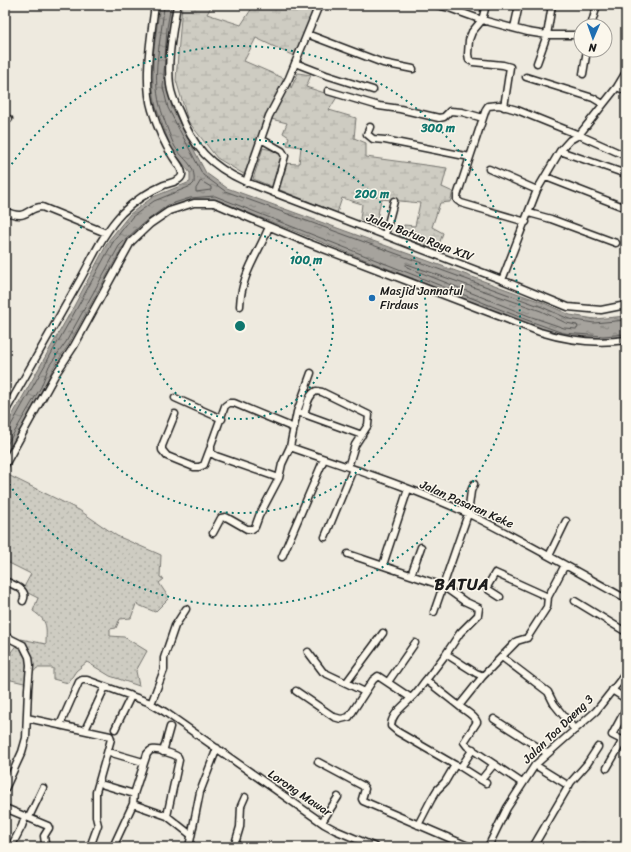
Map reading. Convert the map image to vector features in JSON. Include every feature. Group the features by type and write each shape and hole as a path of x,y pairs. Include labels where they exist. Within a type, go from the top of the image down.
{"street":[{"path":"5,412 106,233 122,213 141,198 163,186 180,180 182,170 159,132 147,90 155,5"},
{"name":"Jalan Batua Raya XIV","path":"177,5 171,43 170,85 188,131 201,152 222,170 246,182 502,280 568,307 601,310 626,305"},
{"path":"246,182 269,116 289,78 319,5"},
{"path":"437,5 449,6 482,20 514,28 547,35 573,35"},
{"path":"486,5 482,20 472,32 469,40 469,60 510,67 504,106"},
{"path":"514,28 519,5"},
{"path":"537,63 547,35 552,5"},
{"path":"593,18 597,5"},
{"path":"307,34 383,63 413,70"},
{"path":"583,74 586,58"},
{"path":"295,63 373,90"},
{"path":"502,280 526,222 537,190 560,151 570,140 579,135 617,87 626,72"},
{"path":"526,77 588,96 603,104"},
{"path":"617,87 626,91"},
{"path":"328,91 379,106 440,118 446,116 450,111 462,112 483,118"},
{"path":"526,222 461,203 457,200 457,196 488,106 504,106 579,135 626,156"},
{"path":"370,127 367,134 373,139 385,140 470,157"},
{"path":"261,139 282,151 285,156 274,193"},
{"path":"560,151 626,174"},
{"path":"489,169 537,190"},
{"path":"546,177 626,208"},
{"path":"385,235 394,201"},
{"path":"5,464 55,375 74,346 131,242 150,224 169,211 194,203 208,202 220,205 308,243 557,338 584,342 626,340"},
{"path":"5,211 18,215 26,214 37,207 42,207 106,233"},
{"path":"529,213 551,219 616,243"},
{"path":"240,306 246,275 269,227"},
{"path":"213,533 221,518 226,517 247,529 252,529 255,527 259,516 279,478 282,464 290,447 297,412 311,373"},
{"path":"304,414 312,393 316,391 322,392 369,415 368,425 355,445 350,468 325,537"},
{"path":"175,398 222,419"},
{"path":"176,414 162,446 162,450 167,456 194,467 204,465 226,406 229,403 294,428"},
{"path":"297,412 362,435"},
{"name":"Jalan Pasaran Keke","path":"290,447 408,489 468,514 549,556 626,599"},
{"path":"210,450 216,456 279,478"},
{"path":"282,557 324,459"},
{"path":"434,612 468,514 471,491 474,484"},
{"path":"383,565 408,489"},
{"path":"549,556 566,521"},
{"path":"411,575 421,547"},
{"path":"348,554 443,586 464,601 479,608 480,612 478,615 460,633 426,680 396,714 391,721 391,726 398,732 484,782 494,764"},
{"path":"459,706 483,676 517,641 527,638 547,607 548,597 565,565"},
{"path":"500,597 487,587 494,573 548,597"},
{"path":"5,581 19,587 25,597 23,601"},
{"path":"575,601 626,632"},
{"path":"151,704 164,670 164,658 175,626 186,609"},
{"path":"346,684 383,633"},
{"path":"5,636 23,645 29,657 28,718 26,738 22,752 5,789"},
{"path":"388,682 414,643"},
{"path":"308,652 323,672 365,692"},
{"path":"446,654 483,676"},
{"path":"502,657 548,692 554,704 575,730"},
{"name":"Jalan Toa Daeng 3","path":"488,847 522,783 535,765 596,711 626,673"},
{"path":"296,691 334,717 341,719 349,717 365,692 378,676 411,698"},
{"name":"Lorong Mawar","path":"60,725 82,680 87,680 132,696 165,712 322,822 335,830 375,847"},
{"path":"426,680 476,719 477,722 464,742 522,783"},
{"path":"84,730 105,687"},
{"path":"612,690 626,699"},
{"path":"115,729 132,696"},
{"path":"607,768 624,741 612,735 626,709"},
{"path":"28,718 110,736 111,739 96,792 96,816 98,825 90,847"},
{"path":"494,719 547,753"},
{"path":"163,752 170,727"},
{"path":"536,846 569,786 598,747"},
{"path":"189,847 200,792 218,748"},
{"path":"418,825 437,790 473,749"},
{"path":"114,847 134,804 134,794 147,754 154,750 176,755 179,760 167,816"},
{"path":"112,753 144,762"},
{"path":"318,762 364,787 363,801 470,847"},
{"path":"535,765 569,786"},
{"path":"104,785 134,794"},
{"path":"12,847 43,788"},
{"path":"234,847 240,827 241,806 245,797"},
{"path":"322,822 338,797"},
{"path":"134,804 167,816 191,834"},
{"path":"5,808 48,826 49,828 44,836 43,847"}],"green space":[{"path":"182,5 212,5 207,14 241,25 254,5 321,5 300,59 256,38 244,61 290,81 291,88 298,73 311,75 306,87 337,97 329,110 356,118 354,138 366,143 366,157 447,168 442,187 453,192 450,202 440,203 432,227 443,233 437,250 399,236 404,225 415,226 420,203 381,199 376,225 360,219 362,204 342,198 337,213 253,179 263,148 285,153 283,163 299,164 301,147 287,145 289,137 283,133 287,123 271,119 247,176 217,158 188,121 176,80"},
{"path":"6,474 79,510 117,536 161,555 160,577 164,579 159,583 169,598 155,612 136,604 131,618 120,619 116,628 110,629 110,636 124,637 147,651 136,671 139,686 110,676 87,662 76,671 68,683 53,679 53,668 37,668 24,683 7,679 11,652 21,639 46,644 46,625 42,618 33,611 38,598 24,591 24,587 31,574 5,561"}],"water":[{"path":"160,5 175,5 171,28 167,87 172,108 206,173 227,188 544,303 570,315 595,319 626,316 626,337 603,340 562,337 214,199 190,202 144,228 122,248 69,344 53,368 44,389 5,456 5,428 74,306 109,240 130,214 153,197 190,182 190,173 171,148 156,107 153,89 153,55"}],"place":[{"name":"Masjid Jannatul Firdaus","path":"372,298"}],"district":[{"name":"BATUA","path":"462,584"}]}
